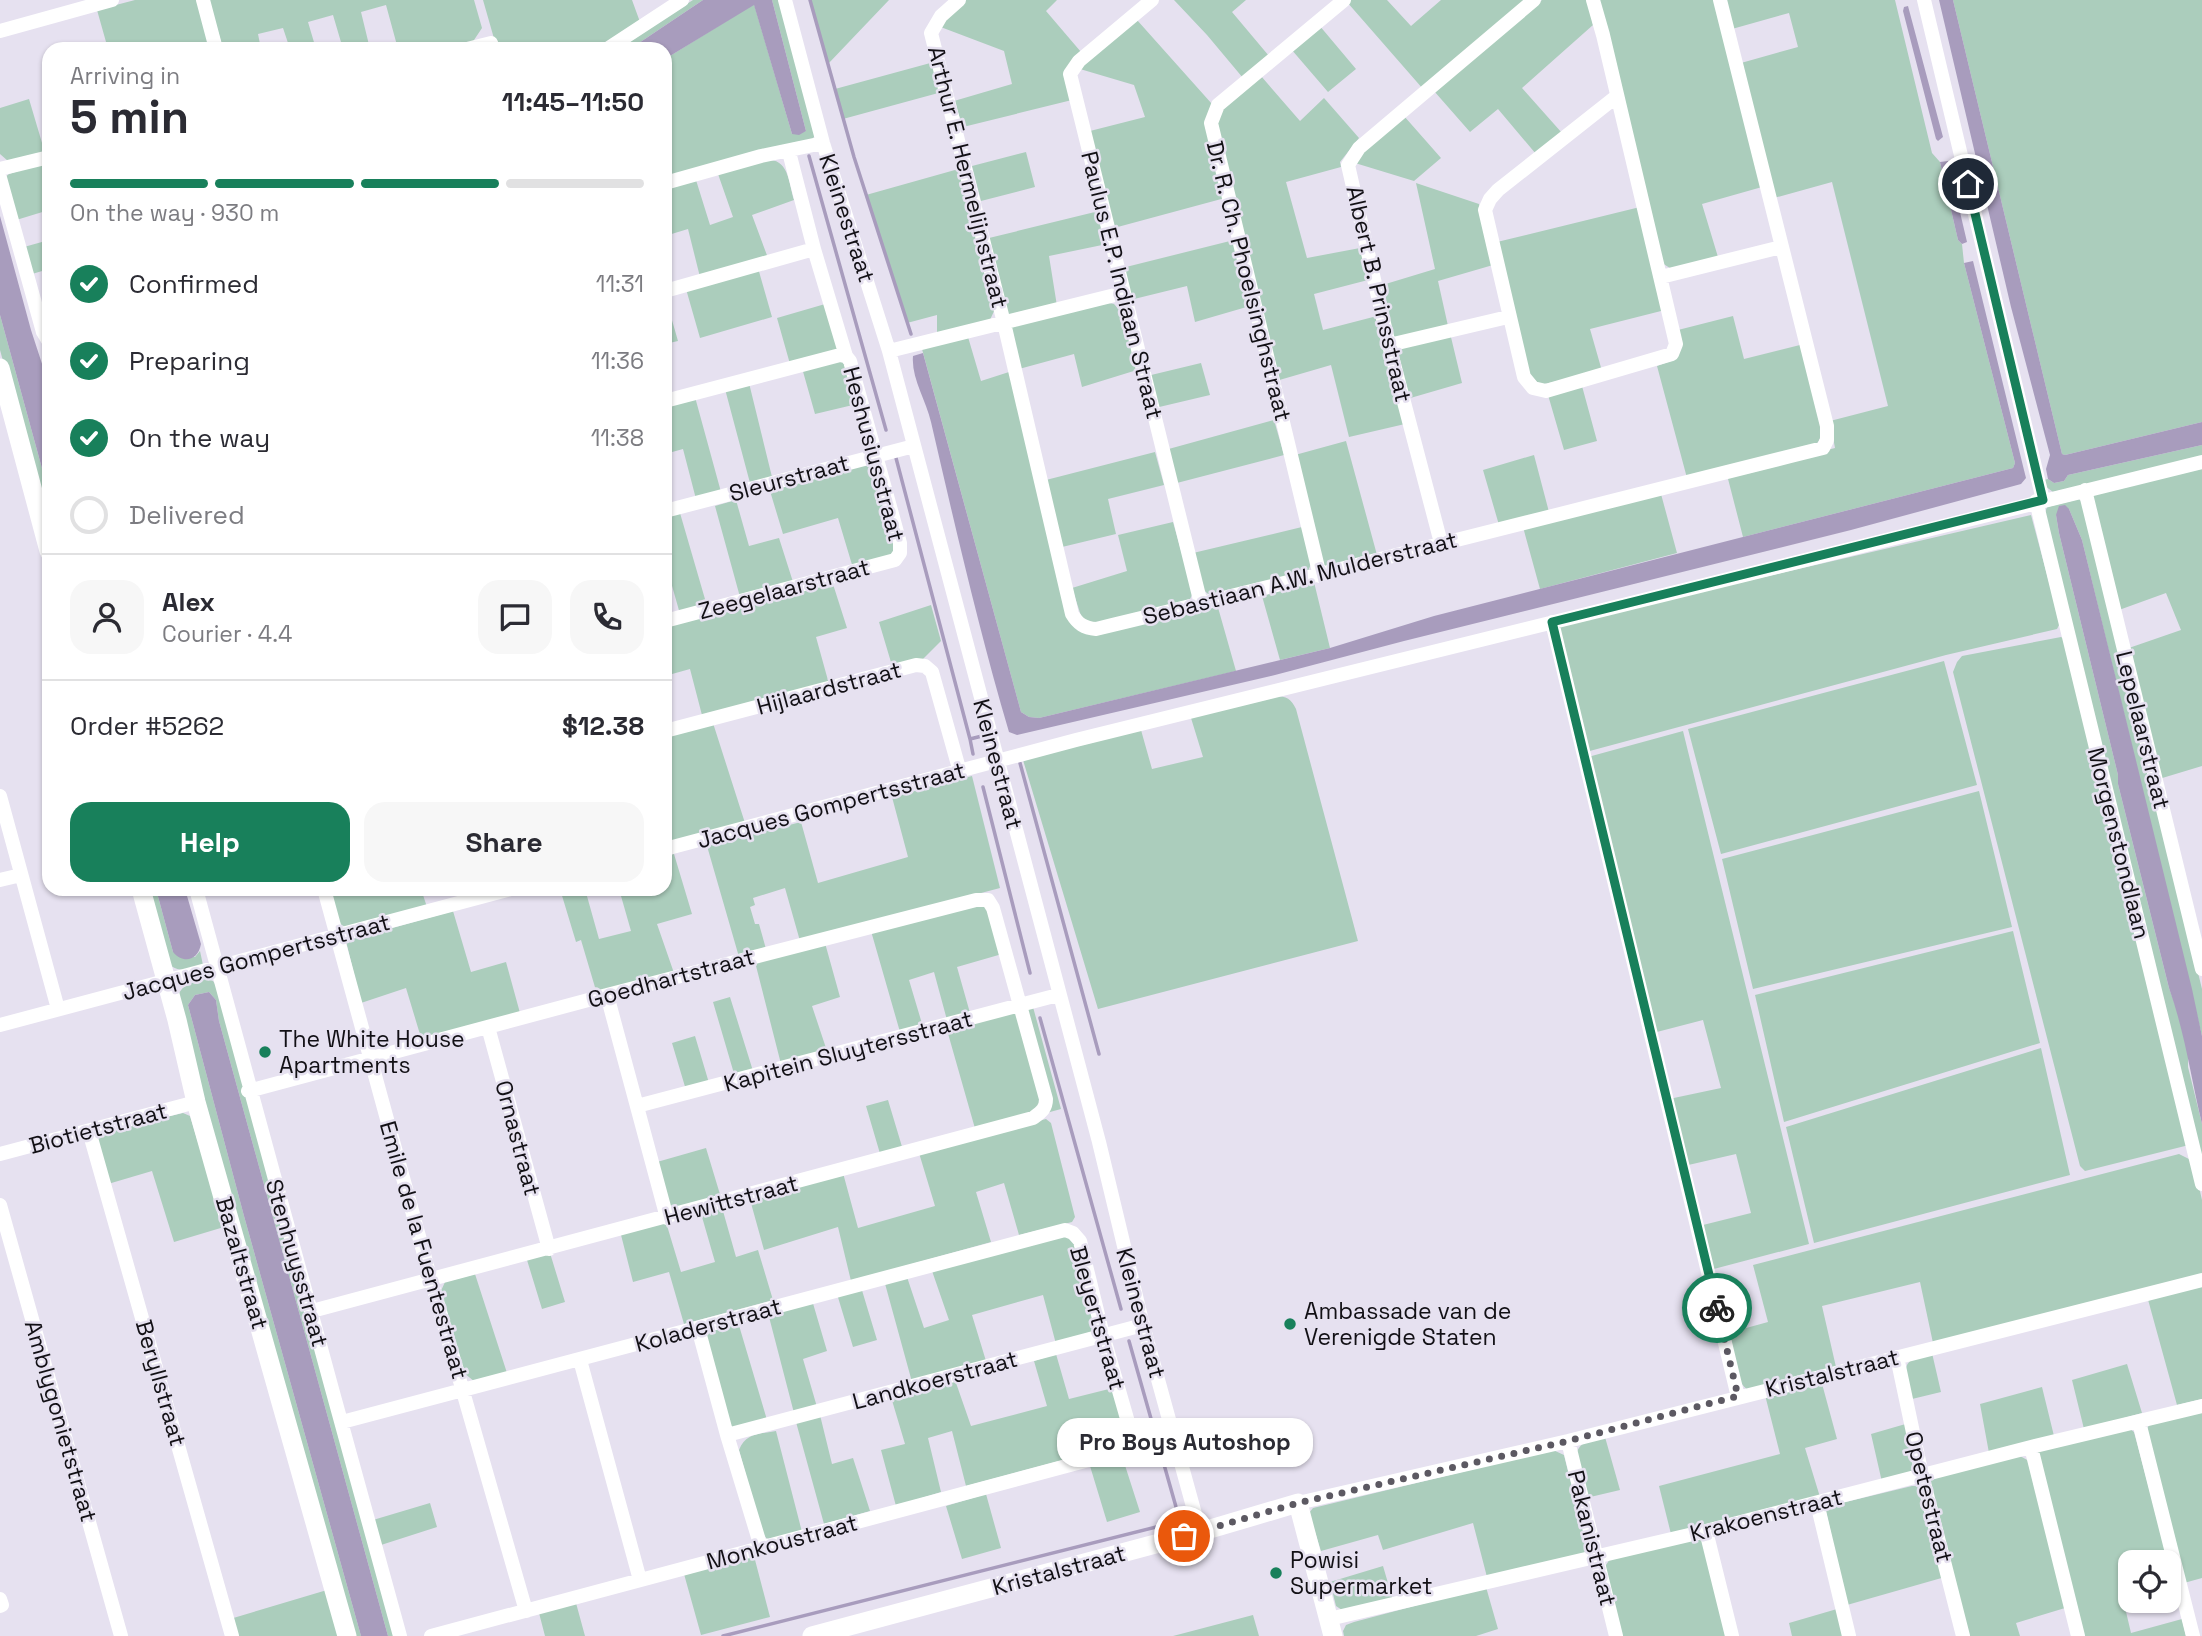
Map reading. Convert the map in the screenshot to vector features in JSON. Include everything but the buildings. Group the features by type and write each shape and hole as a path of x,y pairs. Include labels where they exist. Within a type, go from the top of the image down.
{"street":[{"path":"0,31 112,0"},
{"path":"203,0 214,42"},
{"path":"618,42 682,0"},
{"name":"Kleinestraat","path":"785,0 823,143 889,351 1098,1142 1143,1325 1200,1532"},
{"name":"Arthur E. Hermelijnstraat","path":"959,0 941,16 931,33 1004,323"},
{"name":"Paulus E.P. Indiaan Straat","path":"1152,0 1079,61 1069,74 1202,604"},
{"name":"Dr. R. Ch. Phoelsinghstraat","path":"1320,576 1211,123 1218,105 1344,0"},
{"name":"Albert B. Prinsstraat","path":"1441,543 1389,345 1348,165 1359,148 1534,0"},
{"path":"1593,0 1617,96 1661,277 1676,345 1672,354 1546,391 1533,388 1524,377 1485,210 1490,199 1617,96"},
{"path":"1661,277 1781,247 1720,0"},
{"name":"Morgenstondlaan","path":"1924,0 2202,1184"},
{"path":"672,181 761,156 823,143"},
{"name":"Heshusiusstraat","path":"789,152 814,248 846,356 850,361 900,543 900,553"},
{"path":"0,169 42,159"},
{"path":"0,178 42,328"},
{"name":"Sebastiaan A.W. Mulderstraat","path":"1004,323 1072,614 1077,623 1086,628 1097,629 1320,576 1441,543 1823,448 1827,440 1827,425 1781,247"},
{"path":"672,289 814,248"},
{"path":"889,351 1123,293"},
{"path":"1389,345 1508,317"},
{"path":"672,399 840,355 846,356"},
{"path":"1,375 7,424 42,530"},
{"name":"Sleurstraat","path":"672,509 914,446"},
{"name":"Jacques Gompertsstraat","path":"672,847 997,761 2202,462"},
{"name":"Lepelaarstraat","path":"2085,490 2202,969"},
{"name":"Zeegelaarstraat","path":"672,619 895,560 900,553"},
{"path":"1552,622 1738,1396"},
{"name":"Hijlaardstraat","path":"672,729 904,668 925,666 932,672 960,772"},
{"path":"0,796 58,1009"},
{"path":"0,880 21,875"},
{"name":"Bazaltstraat","path":"143,896 196,1102 347,1636"},
{"name":"Stenhuysstraat","path":"198,896 248,1091 312,1311 400,1636"},
{"name":"Emile de la Fuentestraat","path":"326,896 431,1280 526,1611"},
{"name":"Jacques Gompertsstraat","path":"0,1025 484,896"},
{"name":"Goedhartstraat","path":"248,1091 976,900 988,900 993,908 1019,1006"},
{"path":"607,995 667,1217"},
{"name":"Kapitein Sluytersstraat","path":"637,1106 1058,995"},
{"name":"Hewittstraat","path":"312,1311 1033,1118 1046,1106 1046,1099 1019,1006"},
{"name":"Ornastraat","path":"488,1027 549,1249"},
{"name":"Biotietstraat","path":"0,1154 196,1102"},
{"name":"Beryllstraat","path":"89,1130 232,1636"},
{"name":"Amblygonietstraat","path":"0,1205 121,1636"},
{"name":"Koladerstraat","path":"342,1422 464,1392 1065,1230 1073,1233"},
{"name":"Bleyertstraat","path":"1073,1233 1080,1241 1132,1436 1131,1443"},
{"name":"Kristalstraat","path":"812,1636 1200,1532 1298,1503 1568,1441 2202,1280"},
{"name":"Landkoerstraat","path":"727,1435 1143,1325"},
{"path":"698,1328 761,1547"},
{"name":"Opetestraat","path":"1897,1357 1922,1475 1964,1636"},
{"path":"580,1360 640,1580"},
{"name":"Krakoenstraat","path":"1331,1627 1595,1557 2202,1406"},
{"path":"2139,1422 2193,1636"},
{"name":"Pakanistraat","path":"1568,1441 1616,1636"},
{"name":"Monkoustraat","path":"430,1636 1126,1450 1131,1443"},
{"path":"2031,1447 2078,1636"},
{"path":"1298,1503 1331,1627"},
{"path":"1817,1503 1849,1636"},
{"path":"1706,1531 1732,1636"},
{"path":"0,1599 0,1606"}],"green space":[{"path":"135,0 200,0 212,42 106,42 97,10"},
{"path":"209,0 474,0 482,28 473,42 396,42 386,5 361,12 368,42 341,42 333,15 308,22 314,42 288,42 283,28 258,34 260,42 221,42"},
{"path":"483,0 632,0 640,22 608,42 495,42"},
{"path":"693,0 703,0 640,42 627,42"},
{"path":"772,0 781,0 815,135 812,140 672,178 672,55 754,4 792,134 806,131"},
{"path":"810,0 889,0 828,64"},
{"path":"965,0 1057,0 1046,11 1081,52 1070,64 1067,74 1072,100 963,127 954,101 1012,84 1004,51 938,26"},
{"path":"1174,0 1246,0 1232,12 1269,56 1243,78"},
{"path":"1387,0 1411,26 1441,0 1528,0 1423,89 1347,2"},
{"path":"1542,0 1589,0 1593,25 1522,88 1562,133 1536,154 1498,109 1470,132 1434,91"},
{"path":"1596,0 1716,0 1762,187 1702,204 1718,257 1673,270 1662,263"},
{"path":"1726,0 1895,0 1932,153 1940,162 1958,240 1962,244 1964,263 2015,463 2013,468 1743,537 1727,475 1835,448 1830,421 1888,406 1832,182 1774,198 1741,63 1798,47 1789,13 1732,29"},
{"path":"1953,0 2202,0 2202,422 2062,454"},
{"path":"1137,20 1212,104 1225,198 1114,228 1090,131 1145,117 1134,85 1080,69 1084,62"},
{"path":"1319,25 1356,69 1328,92 1291,49"},
{"path":"934,62 942,92 843,119 835,89"},
{"path":"1261,76 1300,121 1324,98 1359,138 1340,162 1341,167 1286,182 1307,258 1360,248 1368,280 1314,294 1323,330 1377,316 1405,424 1349,437 1331,365 1276,381 1217,131 1219,112"},
{"path":"29,99 42,143 42,154 8,161 0,154 0,108"},
{"path":"1404,116 1441,158 1414,181 1355,163 1357,156"},
{"path":"1026,152 1035,187 981,201 972,166"},
{"path":"770,160 776,161 785,169 794,200 752,215 768,258 700,277 688,229 672,234 672,186 696,180 710,225 733,217 718,174"},
{"path":"42,163 42,212 13,221 4,178"},
{"path":"962,168 995,309 989,322 937,334 937,315 907,323 866,195"},
{"path":"1416,183 1479,204 1493,265 1438,281 1448,326 1398,338 1393,336 1379,286 1435,269"},
{"path":"1640,207 1665,310 1590,329 1602,371 1540,385 1529,374 1497,242"},
{"path":"1099,211 1107,244 1049,256 1057,306 1007,315 989,238"},
{"path":"1234,240 1250,306 1195,322 1187,286 1130,300 1122,268"},
{"path":"42,242 42,271 32,274 24,247"},
{"path":"758,268 772,317 700,338 686,289"},
{"path":"832,302 845,349 790,364 777,318"},
{"path":"1114,304 1122,313 1137,370 1082,387 1074,354 1019,369 1011,327"},
{"path":"0,315 42,468 42,503 0,350"},
{"path":"1733,316 1744,359 1800,345 1823,427 1819,441 1814,446 1687,478 1657,366 1671,361 1678,330"},
{"path":"672,320 678,341 672,342"},
{"path":"1450,333 1462,383 1407,399 1397,354 1401,348"},
{"path":"968,337 981,381 1009,372 1073,626 1217,604 1236,671 1039,718 1029,717 1021,712 922,349"},
{"path":"834,360 845,363 857,404 815,414 802,368"},
{"path":"1201,363 1210,395 1155,408 1147,376"},
{"path":"749,383 772,477 750,483 725,389"},
{"path":"1582,386 1597,441 1564,450 1548,395"},
{"path":"695,397 721,492 696,499 683,449 672,452 672,403"},
{"path":"1274,420 1284,455 1173,484 1165,450"},
{"path":"1346,441 1377,555 1325,569 1295,455"},
{"path":"2202,445 2202,458 2053,492 2045,486 2044,480 2048,479 2054,483 2064,481 2068,475"},
{"path":"1155,452 1164,485 1108,499 1116,534 1062,547 1046,480"},
{"path":"1534,455 1549,512 1499,525 1483,470"},
{"path":"863,465 873,467 896,545 892,555 853,568 838,518 783,534 770,491"},
{"path":"2202,466 2202,766 2159,779 2126,649 2181,630 2166,593 2119,610 2090,497 2095,492"},
{"path":"1661,494 1677,553 1540,589 1523,527"},
{"path":"2079,499 2083,503 2202,989 2202,1036 2082,540 2069,509 2056,515 2059,533 2118,784 2188,1053 2188,1067 2202,1124 2202,1170 2045,513 2047,507"},
{"path":"736,500 749,546 779,538 793,582 740,597 715,506"},
{"path":"680,513 707,606 680,614 672,586 672,515"},
{"path":"2031,515 2060,623 2057,629 1946,655 1586,752 1558,625"},
{"path":"1173,522 1193,593 1190,599 1099,626 1082,619 1072,588 1127,571 1118,535"},
{"path":"1302,527 1312,562 1307,573 1214,596 1204,590 1193,553"},
{"path":"832,581 847,628 816,637 829,684 703,719 690,669 672,674 672,623"},
{"path":"1314,582 1330,648 1280,660 1262,596"},
{"path":"931,605 941,641 919,663 893,669 879,622"},
{"path":"2061,637 2066,640 2189,1145 2085,1171 2080,1166 1953,672 1962,656"},
{"path":"1944,661 1977,785 1721,854 1688,729"},
{"path":"1275,696 1288,699 1296,709 1358,941 1098,1009 1023,760 1141,730 1152,769 1203,757 1191,718"},
{"path":"713,723 745,823 672,843 672,733"},
{"path":"1683,731 1809,1244 1710,1270 1699,1226 1751,1213 1736,1154 1684,1166 1669,1099 1721,1088 1703,1020 1653,1033 1588,757"},
{"path":"972,776 1000,888 800,941 785,888 753,898 755,905 750,907 755,924 759,924 766,949 739,957 707,846 801,822 818,883 908,857 892,797"},
{"path":"1979,791 2012,927 1753,989 1722,859"},
{"path":"672,854 692,914 657,924 674,973 597,994 581,940 576,942 562,896 587,896 599,939 631,931 621,896 672,896"},
{"path":"149,896 158,896 173,952 195,957 200,951 203,965 183,970 171,966"},
{"path":"331,896 423,896 427,907 345,927 339,923"},
{"path":"976,902 988,908 1002,954 957,967 970,1013 947,1020 934,972 909,980 923,1027 900,1032 871,931"},
{"path":"453,911 471,972 506,962 520,1013 422,1041 406,988 361,1003 346,941"},
{"path":"2013,931 2040,1043 1784,1122 1755,995"},
{"path":"825,943 840,997 812,1006 827,1051 781,1064 755,962"},
{"path":"206,979 213,981 218,988 396,1636 388,1636 219,1021 216,1000 209,992 195,995 188,1005 361,1636 352,1636 177,999 184,987"},
{"path":"730,997 753,1071 735,1077 713,1002"},
{"path":"1033,1007 1061,1109 976,1132 947,1030"},
{"path":"695,1036 709,1083 686,1090 672,1043"},
{"path":"2041,1048 2070,1175 1814,1243 1786,1127"},
{"path":"888,1100 903,1150 881,1157 866,1106"},
{"path":"183,1113 190,1116 224,1227 174,1242 152,1171 108,1184 97,1141 103,1132"},
{"path":"1046,1119 1051,1123 1075,1217 1072,1222 1019,1235 1004,1183 976,1192 991,1242 851,1281 838,1227 764,1250 749,1196 843,1173 858,1228 935,1206 919,1153"},
{"path":"706,1148 722,1201 668,1209 657,1162"},
{"path":"2179,1154 2193,1161 2202,1200 2202,1276 1933,1343 1920,1282 1822,1306 1836,1367 1749,1390 1740,1381 1728,1333 1768,1322 1753,1265"},
{"path":"721,1204 736,1257 758,1250 773,1300 684,1324 669,1272 633,1282 620,1231 665,1219 681,1272 715,1262 700,1210"},
{"path":"1061,1232 1074,1243 1095,1323 1093,1331 1056,1344 1043,1295 972,1315 986,1361 912,1382 884,1280 906,1274 924,1328 949,1320 931,1268"},
{"path":"550,1253 565,1302 542,1309 527,1260"},
{"path":"475,1274 507,1373 475,1382 464,1373 440,1293 445,1282"},
{"path":"2202,1282 2202,1399 2177,1405 2147,1296"},
{"path":"861,1287 877,1340 853,1347 837,1294"},
{"path":"812,1300 827,1351 803,1359 817,1407 794,1413 768,1313"},
{"path":"738,1322 767,1420 737,1428 729,1426 705,1332"},
{"path":"1932,1353 1941,1392 1912,1399 1906,1373 1908,1363"},
{"path":"1056,1354 1069,1399 1113,1388 1125,1432 1119,1445 966,1486 952,1431 928,1438 941,1492 896,1506 881,1450 905,1444 891,1397 955,1380 971,1426 1047,1406 1034,1361"},
{"path":"2127,1364 2142,1413 2084,1429 2072,1380"},
{"path":"1821,1380 1837,1439 1805,1448 1820,1497 1671,1534 1659,1486 1780,1454 1765,1395"},
{"path":"2042,1387 2054,1436 1989,1453 1980,1404"},
{"path":"2202,1409 2202,1578 2184,1583 2181,1550 2176,1550 2147,1428 2151,1423"},
{"path":"820,1415 832,1464 853,1458 870,1511 824,1524 796,1422"},
{"path":"1909,1423 1915,1473 1882,1482 1871,1434"},
{"path":"2130,1429 2134,1432 2165,1550 2118,1550 2118,1613 2126,1613 2131,1633 2182,1619 2186,1636 2083,1636 2037,1455 2039,1451"},
{"path":"776,1431 802,1532 772,1540 766,1538 761,1530 739,1450 749,1437"},
{"path":"1605,1437 1620,1490 1586,1498 1576,1455 1580,1446"},
{"path":"1553,1450 1564,1455 1587,1548 1584,1554 1487,1577 1473,1523 1383,1550 1378,1535 1321,1551 1309,1513 1313,1508"},
{"path":"1122,1456 1140,1512 1107,1522 1090,1466"},
{"path":"2020,1456 2029,1461 2065,1608 2016,1623 2020,1636 1968,1636 1929,1482 1932,1478"},
{"path":"1918,1486 1945,1577 1847,1605 1825,1507"},
{"path":"986,1494 1001,1548 962,1559 946,1506"},
{"path":"430,1503 437,1527 381,1545 373,1520"},
{"path":"1698,1537 1704,1539 1729,1636 1621,1636 1604,1568 1610,1559"},
{"path":"754,1556 770,1617 701,1635 684,1574"},
{"path":"1383,1566 1393,1600 1342,1610 1336,1606 1330,1582"},
{"path":"1486,1587 1498,1629 1476,1636 1344,1636 1346,1625 1354,1622"},
{"path":"327,1590 340,1636 235,1636 230,1619"},
{"path":"576,1603 585,1636 545,1636 539,1613"},
{"path":"1837,1609 1844,1636 1792,1636 1789,1623"},
{"path":"1253,1615 1259,1636 1173,1636"}],"shaded area":[{"path":"703,0 772,0 806,131 799,135 792,134 754,5 672,55 672,42 640,42"},
{"path":"1939,0 1953,0 2062,454 2202,422 2202,445 2068,475 2064,481 2054,483 2048,479 2046,469 2050,455 2011,307"},
{"path":"1908,6 1943,137 1938,141 1903,11 1904,7"},
{"path":"1948,161 1967,242 1962,244 1958,240 1940,162"},
{"path":"0,216 42,364 42,468 0,315"},
{"path":"1973,261 2026,478 2021,484 1851,530 1275,675 1017,735 1009,732 977,617 929,414 916,381 913,356 923,353 1021,712 1029,717 1039,718 1330,648 1434,616 2013,468 2015,463 1964,263"},
{"path":"2065,505 2082,540 2192,989 2202,1036 2202,1124 2184,1039 2118,784 2059,533 2056,515 2059,506"},
{"path":"158,896 187,896 201,944 197,954 190,959 181,958 173,952"},
{"path":"209,992 216,1000 219,1021 388,1636 361,1636 244,1216 188,1005 195,995"}],"waterway":[{"path":"810,0 854,157 911,334"},
{"path":"809,156 886,430"},
{"path":"896,458 970,739 982,736"},
{"path":"970,739 973,754"},
{"path":"1020,763 1099,1054"},
{"path":"983,787 1030,973"},
{"path":"1040,1018 1121,1309"},
{"path":"723,1636 1180,1521 1129,1341"}],"way so far":[{"path":"1184,1536 1298,1503 1568,1441 1738,1396 1717,1308"}],"place":[{"name":"The White House Apartments","path":"265,1052"},
{"name":"Ambassade van de Verenigde Staten","path":"1290,1324"},
{"name":"Pro Boys Autoshop","path":"1184,1536"},
{"name":"Powisi Supermarket","path":"1276,1573"}],"route":[{"path":"1717,1308 1552,622 2043,500 1968,184"}]}
